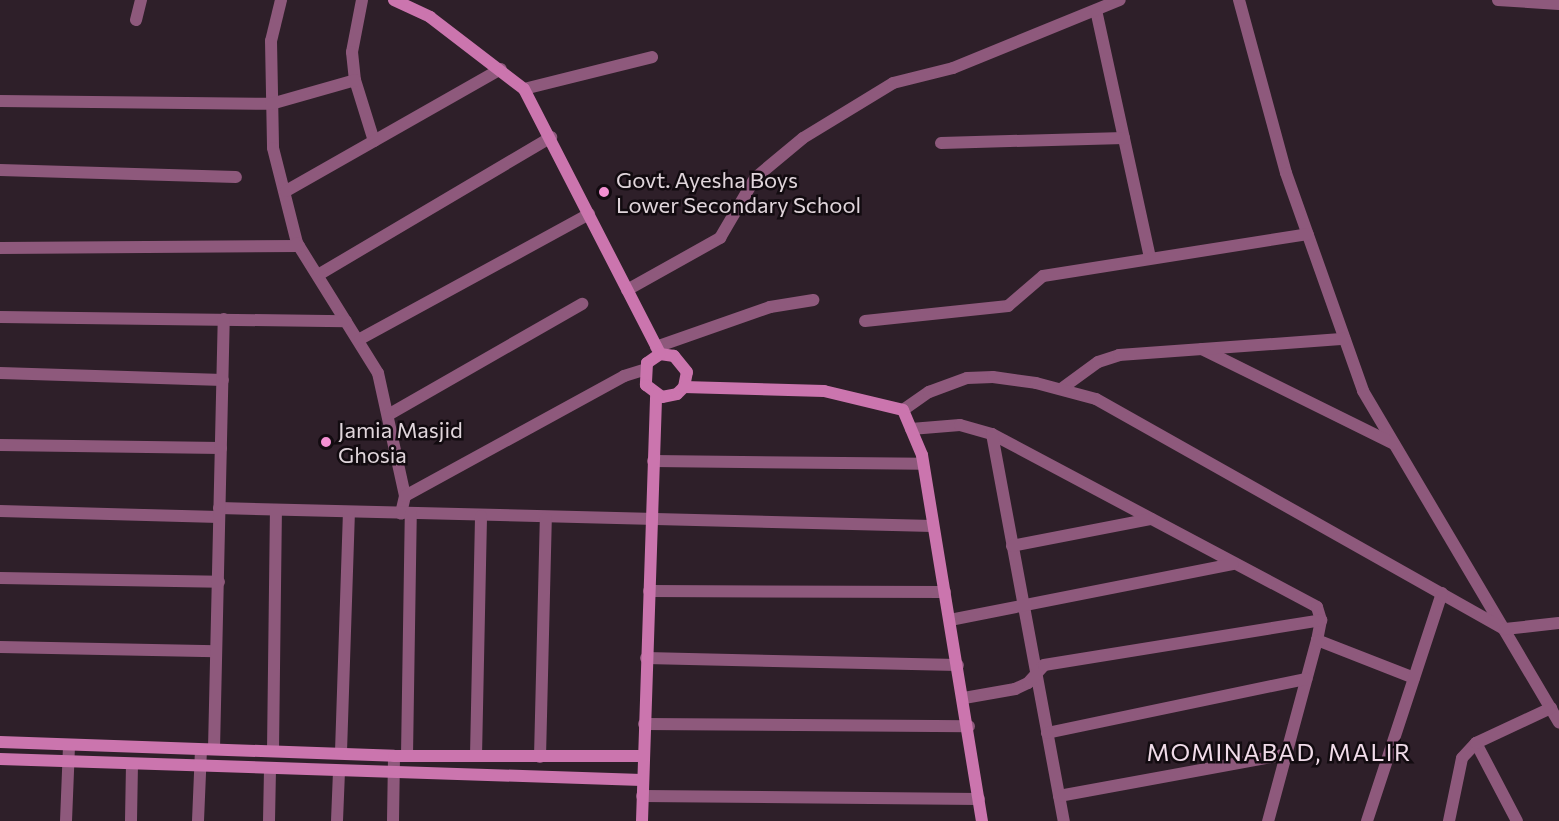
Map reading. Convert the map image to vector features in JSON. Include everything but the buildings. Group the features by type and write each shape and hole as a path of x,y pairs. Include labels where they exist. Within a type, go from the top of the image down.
{"street":[{"path":"136,20 141,0"},
{"path":"281,0 271,41 273,148 299,246 346,321 360,339 378,373 405,496 401,756 394,774 393,821"},
{"path":"362,0 352,52 355,80 374,141"},
{"path":"394,0 430,17 501,69 524,89 658,351 674,356 684,365 684,387"},
{"path":"627,291 720,238 755,178 803,138 892,83 953,68 1120,0"},
{"path":"1239,0 1286,172 1363,391 1559,722"},
{"path":"1498,0 1559,4"},
{"path":"1096,10 1150,257"},
{"path":"524,89 652,57"},
{"path":"286,191 501,69"},
{"path":"0,101 271,104 355,80"},
{"path":"318,275 550,137"},
{"path":"941,143 1124,138"},
{"path":"0,170 236,177"},
{"path":"360,339 589,214"},
{"path":"865,321 1008,306 1043,276 1150,257 1308,234"},
{"path":"0,248 299,246"},
{"path":"405,496 624,376 644,370 658,351 770,307 813,300"},
{"path":"388,415 582,304"},
{"path":"0,317 346,321"},
{"path":"198,821 200,768 207,750 216,651 225,318"},
{"path":"1061,389 1105,358 1201,348 1344,339"},
{"path":"1201,348 1395,444"},
{"path":"644,370 646,385 656,395 670,397 684,387 824,392 903,411 929,393 967,378 993,377 1061,389 1096,399 1505,629 1559,623"},
{"path":"0,373 224,380"},
{"path":"642,821 656,395"},
{"path":"903,411 923,464 969,726 982,821"},
{"path":"911,429 960,425 992,434 1233,564 1300,595 1317,607 1321,620 1317,640 1267,821"},
{"path":"992,434 1064,821"},
{"path":"0,445 221,448"},
{"path":"653,461 923,464"},
{"path":"0,512 219,513 276,510 651,521 933,526"},
{"path":"273,751 276,510"},
{"path":"341,752 349,512"},
{"path":"476,756 481,516"},
{"path":"540,757 546,518"},
{"path":"1012,546 1150,519"},
{"path":"950,620 1233,564"},
{"path":"0,578 219,582"},
{"path":"649,591 945,592"},
{"path":"1367,821 1442,593"},
{"path":"964,698 1015,690 1028,683 1044,665 1321,620"},
{"path":"1317,640 1414,678"},
{"path":"0,646 216,651"},
{"path":"646,658 958,665"},
{"path":"1047,733 1306,679"},
{"path":"1449,821 1462,758 1476,743 1551,708"},
{"path":"644,724 969,726"},
{"path":"0,742 69,746 341,752 401,756 643,756"},
{"path":"1476,743 1517,821"},
{"path":"66,821 69,746"},
{"path":"1059,796 1287,754"},
{"path":"0,759 132,766 642,780"},
{"path":"131,821 132,766"},
{"path":"269,821 270,768"},
{"path":"337,821 339,772"},
{"path":"642,796 979,799"}],"place":[{"name":"Govt. Ayesha Boys Lower Secondary School","path":"604,192"},
{"name":"Jamia Masjid Ghosia","path":"326,442"}],"district":[{"name":"MOMINABAD, MALIR","path":"1279,752"}]}
